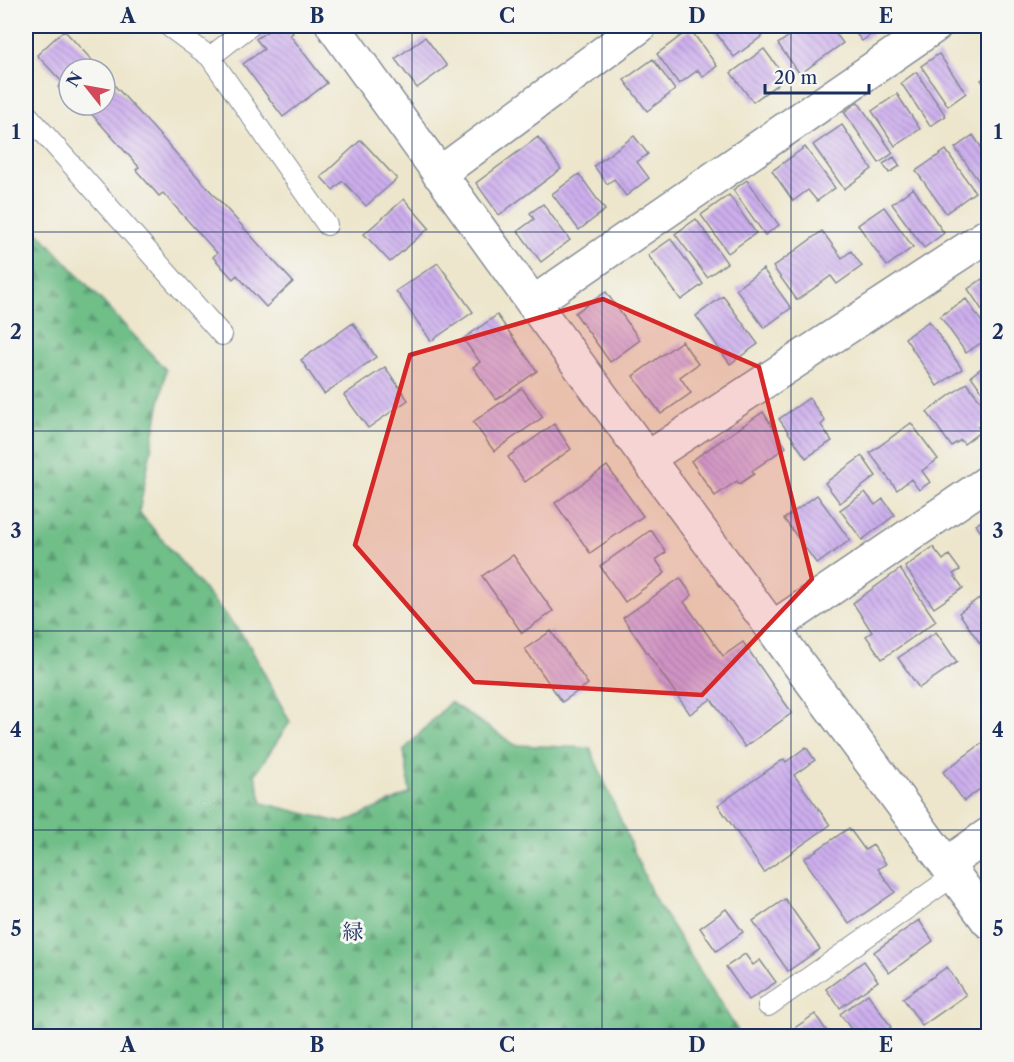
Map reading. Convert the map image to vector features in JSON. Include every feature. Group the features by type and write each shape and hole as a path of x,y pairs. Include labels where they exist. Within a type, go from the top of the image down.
{"street":[{"path":"333,26 533,303 988,921"},
{"path":"439,174 640,26"},
{"path":"533,303 935,26"},
{"path":"648,458 988,235"},
{"path":"773,628 988,482"},
{"path":"951,870 988,835"}],"lane":[{"path":"168,26 210,57 327,225"},
{"path":"210,57 250,26"},
{"path":"26,113 222,335"},
{"path":"768,1006 951,870"}],"highlighted area":[{"path":"603,299 759,367 812,579 702,695 474,682 355,545 410,355"}],"green space":[{"path":"26,219 166,370 139,512 247,641 290,722 255,774 262,803 343,823 410,793 404,750 450,702 515,745 590,748 653,896 741,1036 26,1036 26,987 30,983 26,978"}],"building":[{"path":"275,26 287,26 293,33 290,35 327,83 283,117 243,64 264,49 256,39"},
{"path":"711,26 759,26 765,34 734,57"},
{"path":"803,26 830,26 843,43 800,74 778,44"},
{"path":"850,26 883,26 862,41"},
{"path":"690,29 717,66 703,77 698,70 679,84 657,54"},
{"path":"64,30 89,57 57,57 57,77 37,55"},
{"path":"425,37 447,66 417,88 395,59"},
{"path":"764,49 786,78 753,102 731,73"},
{"path":"939,54 966,93 948,106 921,66"},
{"path":"653,59 675,90 647,111 624,80"},
{"path":"916,72 946,116 930,126 901,83"},
{"path":"988,75 988,90 981,80"},
{"path":"117,88 293,282 266,307 237,275 233,279 213,257 217,253 163,193 159,196 136,170 139,167 94,117 117,117"},
{"path":"897,94 920,129 895,146 872,111"},
{"path":"858,102 893,153 879,163 844,112"},
{"path":"842,125 872,169 844,189 813,145"},
{"path":"973,135 981,147 988,142 988,194 955,148"},
{"path":"634,136 648,154 637,162 649,178 626,196 614,179 607,184 594,166"},
{"path":"538,137 561,169 499,215 476,183"},
{"path":"361,140 397,179 366,206 343,181 333,190 321,177"},
{"path":"805,147 835,188 817,201 808,190 793,201 772,171"},
{"path":"946,150 975,192 946,213 916,171"},
{"path":"894,157 900,166 889,173 883,164"},
{"path":"579,174 605,210 579,230 552,194"},
{"path":"747,180 779,225 765,235 733,190"},
{"path":"913,188 944,233 924,248 892,204"},
{"path":"729,195 756,233 728,253 701,215"},
{"path":"404,199 429,228 390,262 364,234"},
{"path":"543,204 570,240 541,262 518,231 534,219 530,213"},
{"path":"884,207 913,247 887,266 858,225"},
{"path":"696,219 727,263 707,277 675,234"},
{"path":"822,231 842,258 851,251 862,266 837,284 831,276 797,300 773,267"},
{"path":"671,239 703,284 681,300 648,255"},
{"path":"438,263 473,312 431,341 396,291"},
{"path":"763,269 791,308 764,328 736,289"},
{"path":"988,275 988,319 968,289"},
{"path":"606,292 640,340 610,362 575,313"},
{"path":"723,296 758,344 730,364 696,316"},
{"path":"966,299 988,331 988,338 966,353 940,316"},
{"path":"497,315 537,371 496,400 473,367 480,362 463,339"},
{"path":"929,321 962,369 937,386 905,338"},
{"path":"353,323 376,357 324,394 301,360"},
{"path":"682,341 698,364 680,377 691,393 661,414 633,376"},
{"path":"988,363 988,400 971,376"},
{"path":"385,367 408,400 368,428 344,395"},
{"path":"967,383 988,411 988,419 978,427 981,431 964,444 961,440 951,446 927,412"},
{"path":"522,388 543,417 494,451 473,422"},
{"path":"809,398 825,421 821,425 832,441 806,458 779,419"},
{"path":"763,412 786,447 752,471 754,474 739,484 737,481 715,496 691,461"},
{"path":"911,423 938,459 922,471 930,482 919,490 911,479 897,490 870,453"},
{"path":"554,424 571,449 525,482 508,457"},
{"path":"862,456 876,476 840,503 825,483"},
{"path":"607,466 643,516 590,553 555,503"},
{"path":"865,492 875,505 883,499 895,515 862,540 840,510"},
{"path":"817,495 850,540 817,564 784,519"},
{"path":"988,516 988,543 976,525"},
{"path":"651,530 666,552 656,560 665,573 625,602 600,566"},
{"path":"933,547 943,560 949,555 960,570 953,574 963,588 934,608 905,567"},
{"path":"513,555 553,611 522,633 482,576"},
{"path":"900,569 936,621 882,659 866,636 872,632 853,603"},
{"path":"680,578 692,595 684,602 723,656 743,642 792,713 745,747 711,699 690,714 623,618"},
{"path":"979,598 988,612 988,655 959,613"},
{"path":"551,631 588,684 562,702 525,649"},
{"path":"936,632 957,662 919,688 898,658"},
{"path":"988,739 988,783 964,801 943,772"},
{"path":"806,747 815,760 794,775 830,825 764,872 718,805 784,759 786,762"},
{"path":"849,828 865,850 873,845 886,864 878,869 895,892 849,924 804,859"},
{"path":"785,899 820,949 788,971 753,921"},
{"path":"726,909 743,932 716,951 700,928"},
{"path":"919,920 933,941 889,973 874,952"},
{"path":"745,954 753,965 760,960 776,982 749,1000 726,967"},
{"path":"864,961 878,981 840,1008 826,989"},
{"path":"947,967 966,995 922,1026 903,998"},
{"path":"868,994 891,1027 878,1036 856,1036 840,1014"},
{"path":"815,1014 830,1036 783,1036"}],"district":[{"name":"緑","path":"353,932"}]}
